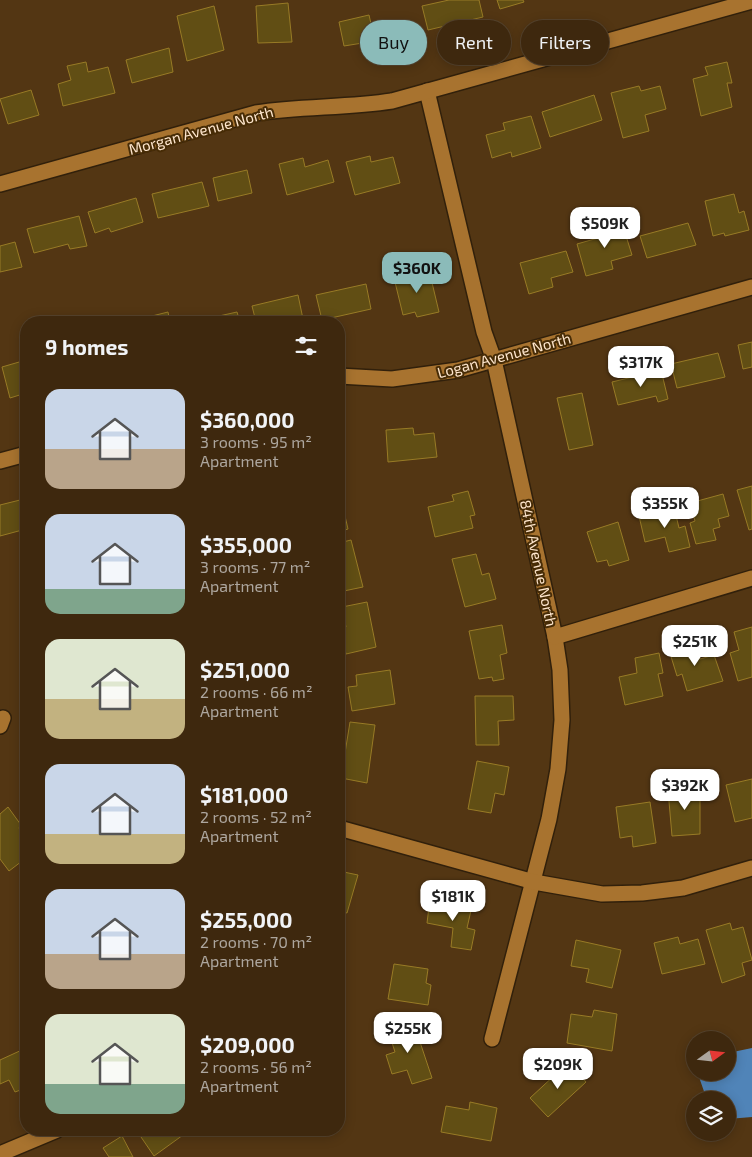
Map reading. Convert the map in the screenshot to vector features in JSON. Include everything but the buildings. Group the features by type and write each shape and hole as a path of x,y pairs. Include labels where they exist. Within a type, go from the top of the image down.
{"street":[{"name":"Morgan Avenue North","path":"0,184 256,113 288,108 357,107 392,101 752,1"},
{"name":"84th Avenue North","path":"427,91 484,332 494,360 555,637 560,670 562,720 556,777 534,882 492,1039"},
{"name":"Logan Avenue North","path":"345,376 392,379 458,370 752,287"},
{"path":"0,461 20,456"},
{"path":"555,637 752,578"},
{"path":"345,830 534,882 602,894 642,894 682,888 752,868"},
{"path":"0,1154 45,1136"}],"water":[{"path":"752,1048 752,1117 736,1118 736,1091 704,1091 700,1081 736,1081 736,1051"}]}
